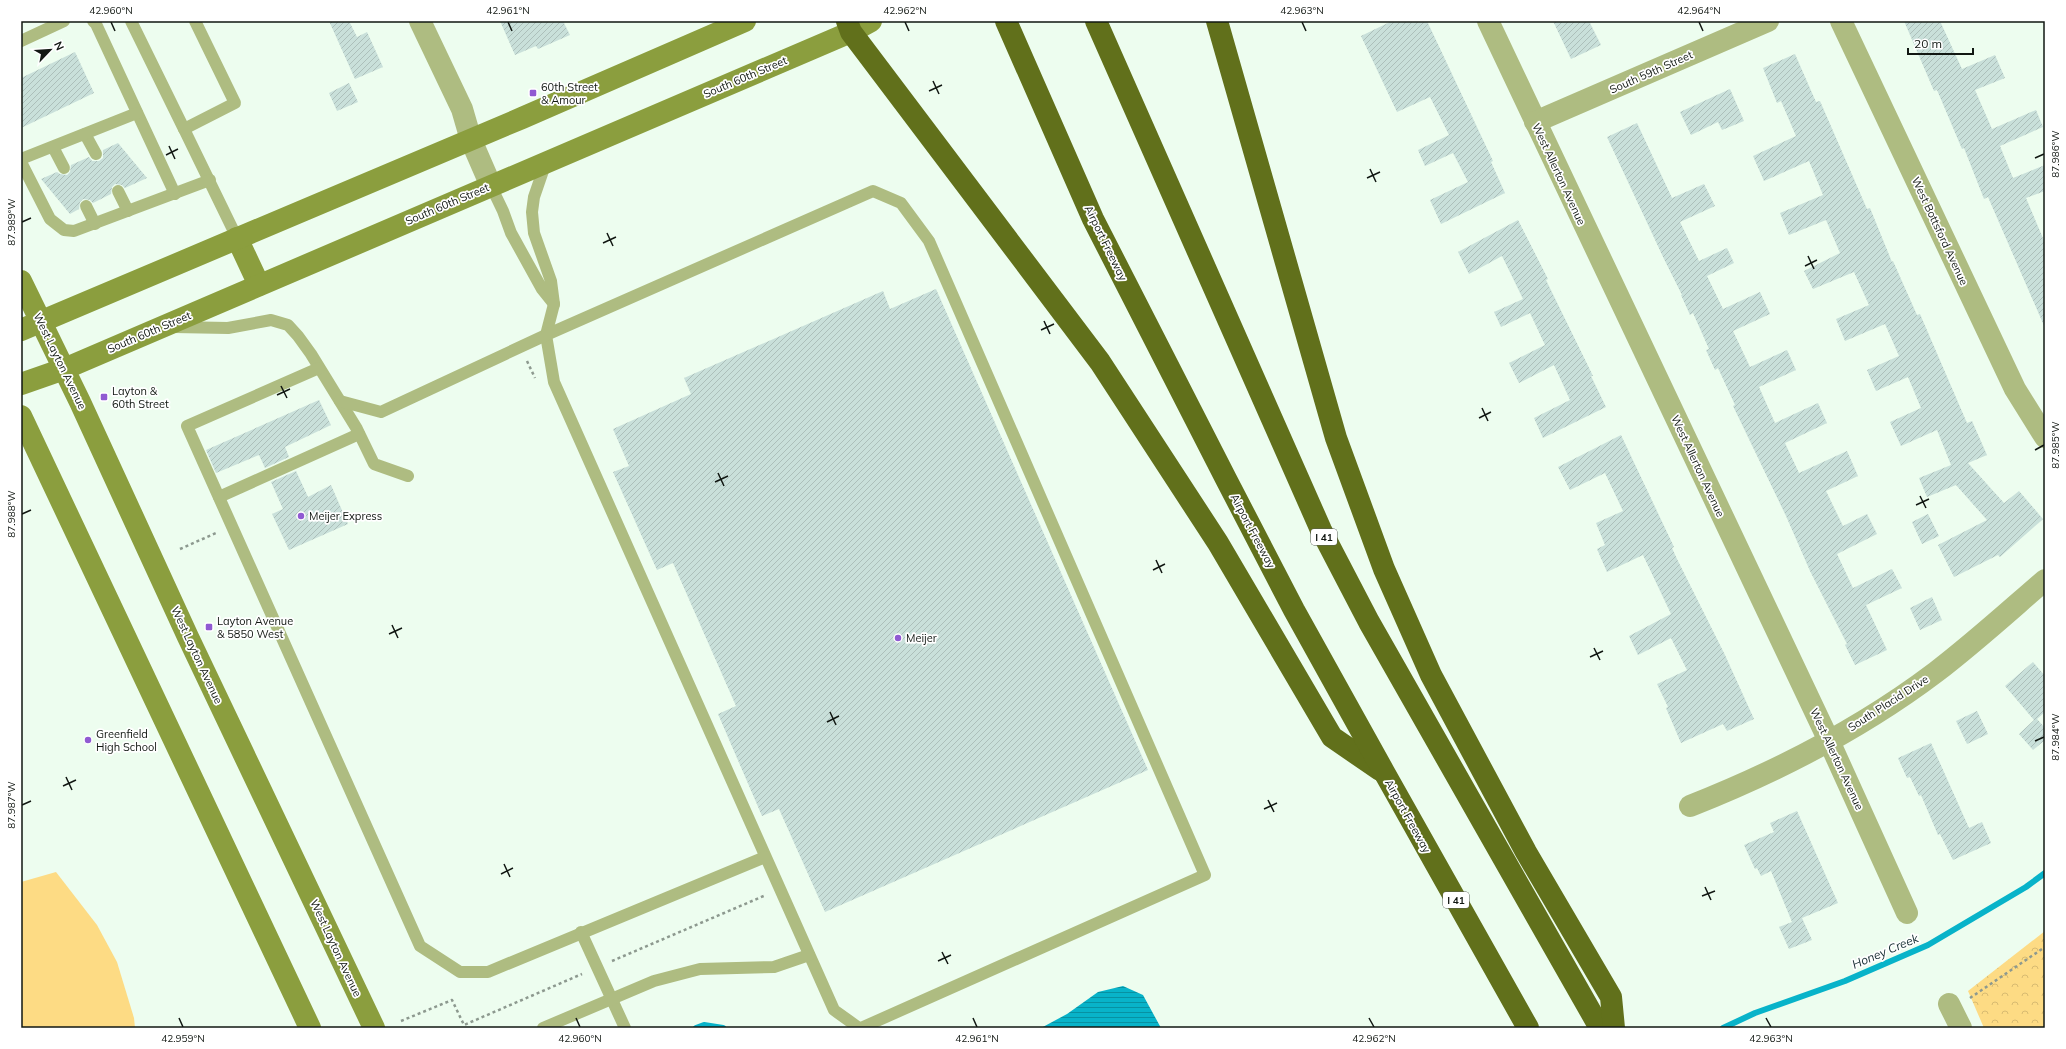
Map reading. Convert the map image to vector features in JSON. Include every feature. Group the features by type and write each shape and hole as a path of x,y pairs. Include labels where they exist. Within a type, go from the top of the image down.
{"highway":[{"name":"Airport Freeway","path":"1006,21 1093,219 1266,555 1384,772 1528,1028"},
{"name":"I 41","path":"1096,21 1321,530 1369,622 1600,1028"},
{"path":"1217,21 1336,438 1384,569 1435,682 1526,852 1611,997 1614,1028"},
{"path":"849,26 1100,362 1218,543 1332,737 1384,772"}],"main road":[{"path":"30,326 471,140 745,21"},
{"name":"South 60th Street","path":"21,384 64,368 491,186 849,26 871,21"},
{"path":"238,238 259,285"},
{"name":"West Layton Avenue","path":"21,281 30,326 64,368 374,1028"},
{"path":"21,416 310,1028"}],"street":[{"path":"420,21 462,109 471,140 491,186"},
{"name":"West Allerton Avenue","path":"1488,21 1829,741 1907,913"},
{"name":"South 59th Street","path":"1535,122 1768,21"},
{"name":"West Bottsford Avenue","path":"1841,21 2015,389 2045,437"},
{"name":"South Placid Drive","path":"1690,806 1747,783 1829,741 1894,701 1936,672 2045,580"}],"lane":[{"path":"21,41 64,21"},
{"path":"93,21 96,24 175,194"},
{"path":"131,21 238,238"},
{"path":"184,129 235,103 195,21"},
{"path":"137,113 21,161 50,219 64,230 74,231 210,180"},
{"path":"85,134 96,154"},
{"path":"53,147 64,168"},
{"path":"340,401 381,412 546,335 873,191 901,203 929,241 1205,875 860,1028 834,1010 808,955 554,382 546,335 554,304 551,281 534,233 532,212 534,197 546,162"},
{"path":"491,186 504,211 511,233 542,288 554,304"},
{"path":"118,191 128,211"},
{"path":"86,206 95,224"},
{"path":"160,327 228,328 271,320 288,325 298,336 340,401 374,464 408,476"},
{"path":"319,368 187,426 420,946 460,972 488,972 581,932 765,857"},
{"path":"219,497 359,434"},
{"path":"581,932 625,1028"},
{"path":"543,1028 654,981 700,969 774,967 808,955"}],"path":[{"path":"521,347 536,382"},
{"path":"180,549 232,526"},
{"path":"1954,1015 1976,992 2045,947"}],"green space":[{"path":"56,872 97,925 117,962 134,1018 135,1028 21,1028 21,882"},
{"path":"2045,931 2045,1028 1984,1028 1968,991"}],"water":[{"path":"1123,986 1143,995 1161,1028 1041,1028 1067,1014 1098,992"}],"building":[{"path":"329,21 349,21 357,37 367,32 383,67 355,79"},
{"path":"500,21 563,21 570,35 538,49 536,46 515,55"},
{"path":"1392,21 1427,21 1493,161 1491,162 1505,193 1441,224 1430,200 1468,182 1453,153 1425,166 1418,150 1449,135 1430,97 1397,112 1361,36"},
{"path":"1553,21 1589,21 1601,45 1571,59"},
{"path":"1904,21 1940,21 1962,69 1995,55 2005,78 1975,90 1992,129 2036,110 2043,127 2000,146 2013,178 2045,165 2045,191 2026,198 2045,243 2045,328 1988,197 1984,199 1964,148 1962,149 1937,90 1934,91"},
{"path":"75,52 94,93 21,128 21,78"},
{"path":"1795,54 1816,102 1820,101 1867,209 1870,208 1892,262 1893,261 1917,315 1920,314 1967,423 1972,421 1987,455 1968,463 2004,503 2019,491 2043,519 2000,557 1998,555 1954,577 1938,545 1987,520 1956,485 1927,497 1919,478 1951,465 1937,430 1901,446 1890,422 1921,408 1908,377 1876,391 1867,370 1899,356 1885,324 1845,341 1836,319 1869,305 1854,272 1813,289 1804,271 1840,253 1826,220 1789,235 1780,213 1823,195 1809,161 1764,181 1753,156 1796,136 1781,101 1777,103 1763,68"},
{"path":"349,83 358,102 337,111 329,93"},
{"path":"1730,89 1744,121 1722,130 1718,122 1691,135 1680,112"},
{"path":"1637,123 1672,198 1704,184 1715,206 1680,222 1699,261 1727,248 1734,263 1707,276 1723,309 1760,292 1770,314 1733,331 1750,367 1787,350 1796,370 1759,387 1775,423 1818,403 1827,423 1785,443 1799,473 1847,451 1858,476 1826,491 1843,526 1867,514 1877,534 1837,554 1853,588 1892,569 1902,588 1866,605 1887,650 1855,665 1845,645 1847,644 1810,571 1786,516 1733,406 1735,405 1718,368 1715,370 1706,350 1709,349 1693,313 1690,315 1682,295 1607,137"},
{"path":"118,143 147,178 125,188 122,185 115,184 112,187 111,194 93,203 90,200 83,199 80,202 79,209 70,214 41,179 57,172 67,175 70,172 71,165 89,157 92,161 99,161 103,158 103,150"},
{"path":"1518,220 1548,279 1546,280 1593,376 1591,376 1606,407 1543,438 1534,418 1570,400 1554,365 1519,383 1509,363 1545,345 1530,313 1501,327 1494,312 1523,299 1502,256 1469,274 1458,252"},
{"name":"Meijer","path":"936,289 1148,770 825,912 779,809 762,816 718,714 736,706 673,563 657,570 613,472 629,466 613,429 691,394 684,378 883,291 890,309"},
{"path":"319,400 331,425 285,447 289,457 265,468 259,455 216,473 206,450"},
{"path":"1621,435 1674,547 1672,548 1677,559 1725,655 1754,719 1727,731 1723,724 1681,743 1666,708 1668,707 1657,684 1687,670 1671,638 1638,655 1629,636 1671,614 1643,555 1607,572 1597,549 1605,545 1596,523 1623,511 1605,473 1570,490 1558,467"},
{"path":"296,471 308,497 331,485 348,524 289,550 272,514 283,509 271,482"},
{"path":"1928,514 1939,536 1922,544 1912,522"},
{"path":"1932,597 1942,620 1920,630 1910,608"},
{"path":"2033,662 2045,676 2045,712 2037,719 2045,728 2045,740 2033,750 2019,734 2034,720 2005,686"},
{"path":"1977,711 1988,734 1967,744 1956,721"},
{"path":"1931,743 1969,828 1982,822 1991,843 1953,860 1940,834 1938,835 1921,795 1919,796 1910,777 1907,778 1898,758"},
{"path":"1797,811 1838,903 1802,918 1812,940 1789,949 1779,927 1792,922 1771,871 1761,876 1757,868 1755,869 1744,845 1774,832 1770,823"}],"waterway":[{"name":"Honey Creek","path":"1723,1028 1755,1013 1845,981 1928,945 2026,887 2045,873"},
{"path":"696,1028 704,1025 723,1028"}],"place":[{"name":"60th Street & Amour","path":"533,93"},
{"name":"Layton & 60th Street","path":"104,397"},
{"name":"Meijer Express","path":"301,516"},
{"name":"Layton Avenue & 5850 West","path":"209,627"},
{"name":"Meijer","path":"898,638"},
{"name":"Greenfield High School","path":"88,740"}]}
